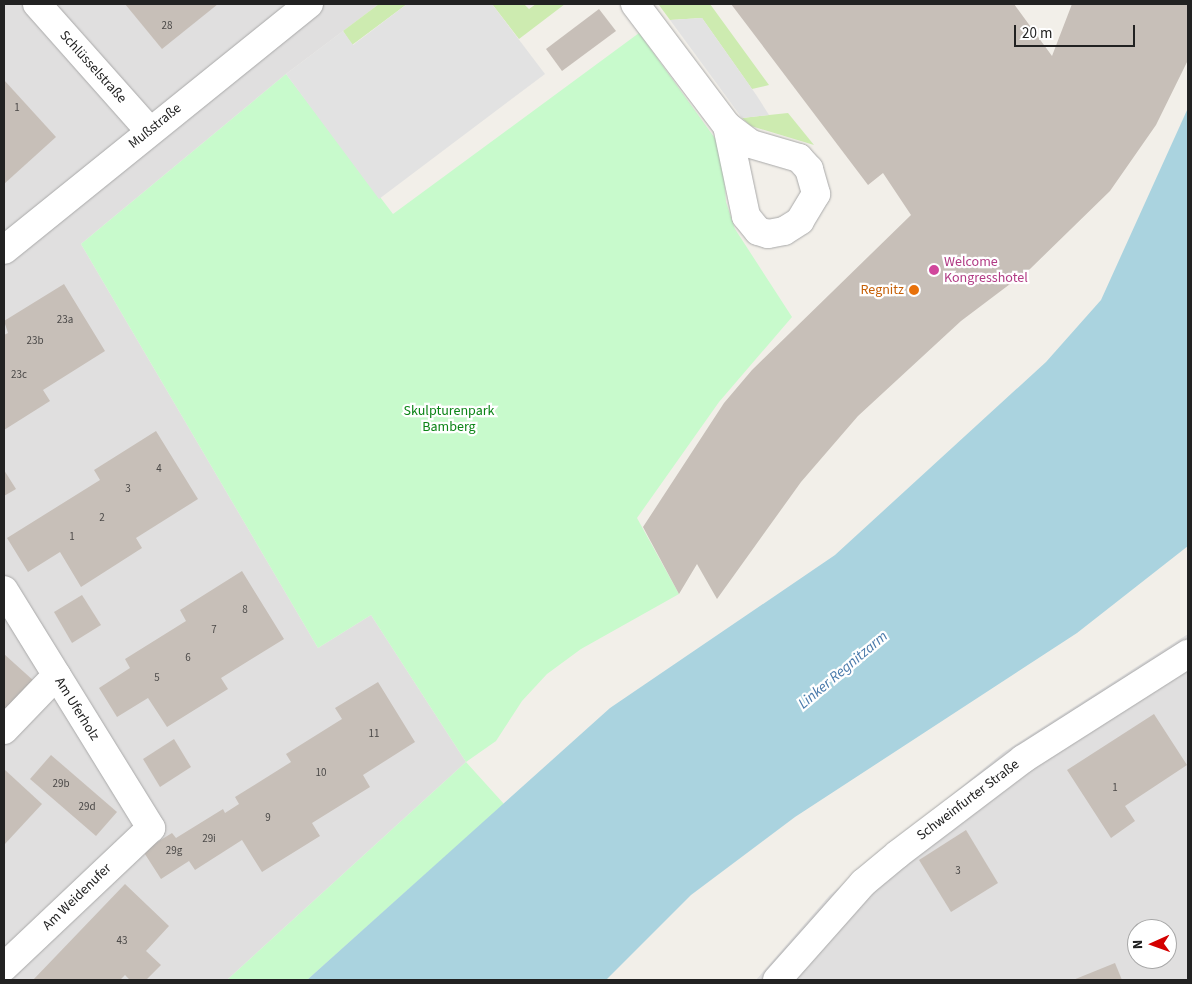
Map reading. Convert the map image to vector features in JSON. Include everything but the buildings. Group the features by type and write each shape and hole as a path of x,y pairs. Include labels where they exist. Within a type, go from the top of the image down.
{"street":[{"name":"Schlüsselstraße","path":"37,4 149,130"},
{"name":"Mußstraße","path":"4,250 149,130 309,4"},
{"path":"635,4 727,126"},
{"name":"Am Uferholz","path":"4,590 151,828"},
{"name":"Schweinfurter Straße","path":"777,980 863,883 905,848 1023,759 1188,654"},
{"path":"4,730 56,675"},
{"name":"Am Weidenufer","path":"4,967 151,828"}],"shaded area":[{"path":"4,4 379,4 286,74 81,244 318,648 371,615 466,762 227,980 4,980"},
{"path":"407,4 492,4 545,74 379,199 286,74 343,31 353,45"},
{"path":"702,18 769,115 742,118 670,20"},
{"path":"1188,634 1188,980 756,980 830,895 1004,752"}],"green space":[{"path":"379,4 407,4 352,45 343,31"},
{"path":"492,4 524,4 529,9 536,4 565,4 519,39"},
{"path":"710,4 769,85 752,89 702,18 670,20 659,5"},
{"name":"Skulpturenpark Bamberg","path":"639,33 722,148 726,202 735,229 792,317 719,402 637,518 679,594 581,649 547,674 522,701 496,741 466,762 371,615 318,648 81,244 286,74 393,214"},
{"path":"788,113 814,145 751,126 742,118"},
{"path":"466,762 504,804 307,980 227,980"}],"water":[{"name":"Linker Regnitzarm","path":"1188,108 1188,546 1077,633 795,817 691,895 606,980 307,980 610,708 835,555 1046,362 1101,300"}],"place":[{"name":"Welcome Kongresshotel","path":"934,270"},
{"name":"Regnitz","path":"914,290"}]}
